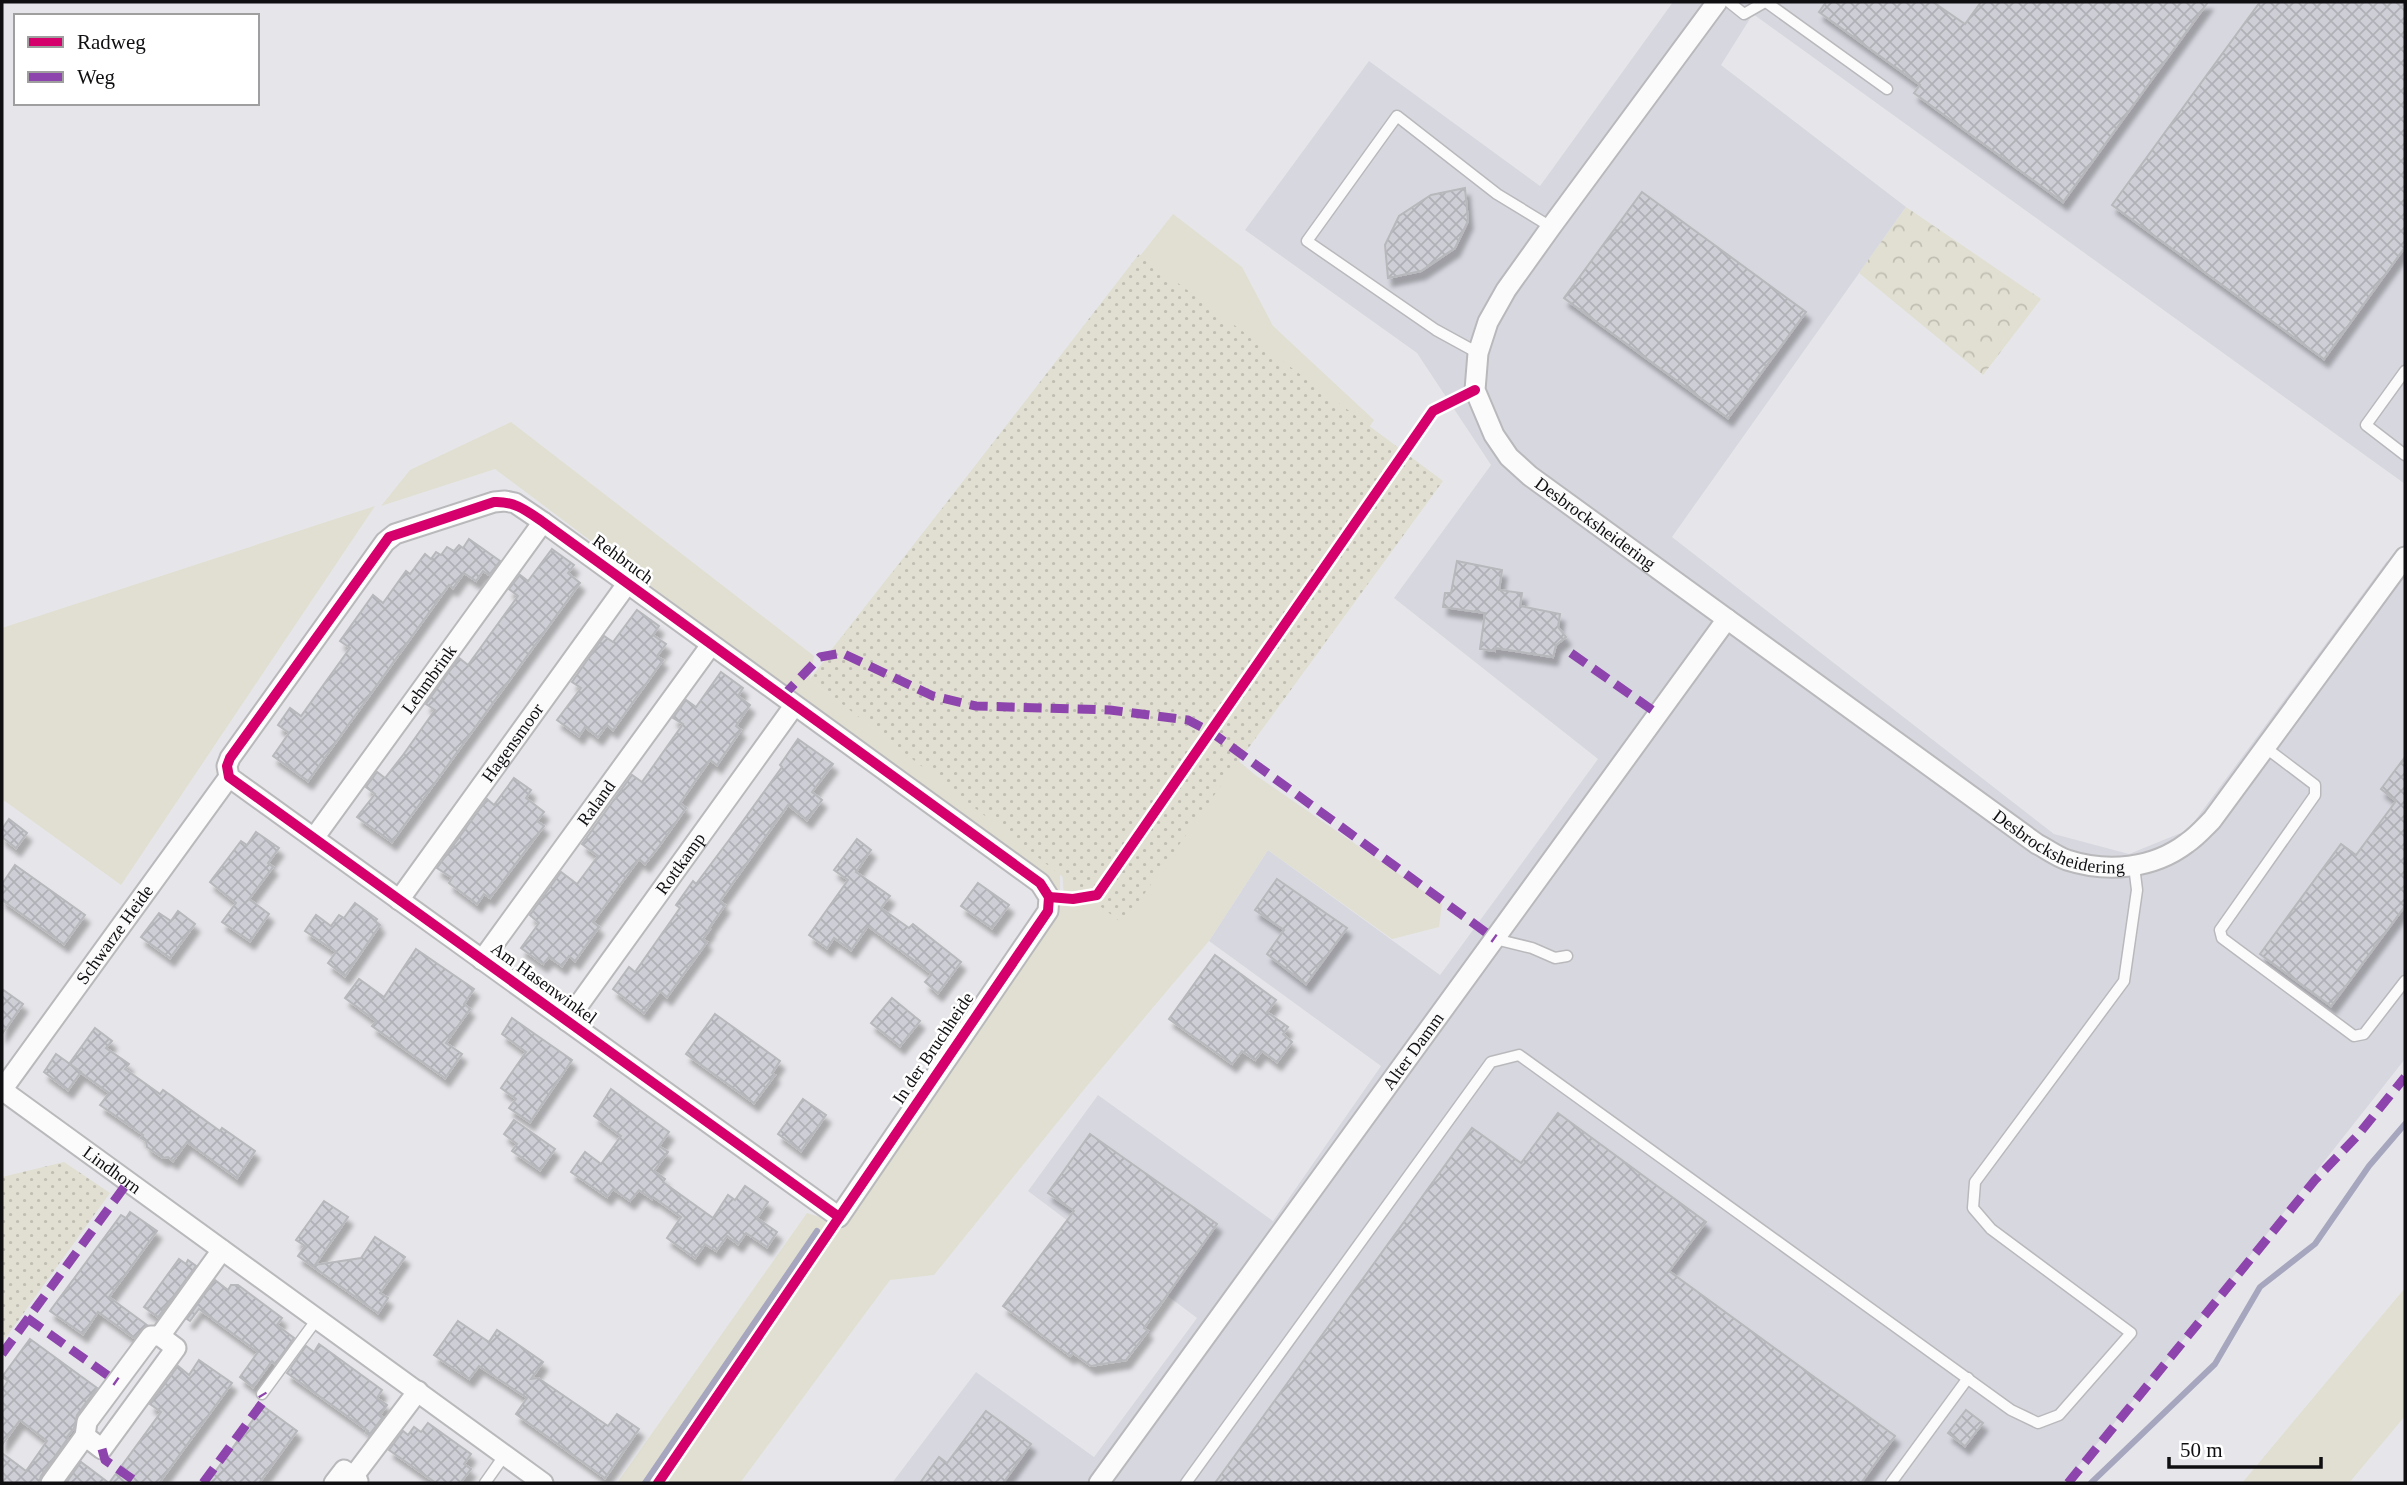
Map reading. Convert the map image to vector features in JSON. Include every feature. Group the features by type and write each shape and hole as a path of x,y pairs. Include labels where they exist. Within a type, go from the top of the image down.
{"street":[{"name":"Desbrocksheidering","path":"1717,2 1551,227 1506,290 1488,322 1478,353 1475,390 1494,435 1509,457 1530,476 2037,844 2064,859 2101,868 2134,866 2161,858 2187,843 2212,820 2405,557"},
{"name":"Rehbruch","path":"229,776 227,766 230,758 389,537 495,502 515,503 1040,883 1049,897"},
{"name":"Lehmbrink","path":"314,838 543,522"},
{"name":"Hagensmoor","path":"399,900 627,584"},
{"name":"Alter Damm","path":"1099,1483 1727,619"},
{"name":"Raland","path":"482,960 711,645"},
{"name":"Rottkamp","path":"567,1021 794,706"},
{"name":"Am Hasenwinkel","path":"229,776 839,1217"},
{"name":"Schwarze Heide","path":"2,1090 229,776"},
{"name":"In der Bruchheide","path":"839,1217 1048,911 1049,897"},
{"name":"Lindhorn","path":"2,1090 543,1483"},
{"path":"160,1336 222,1250"},
{"path":"51,1483 85,1436 86,1422 151,1336 160,1336 176,1348 102,1449 85,1436"},
{"path":"350,1481 418,1391"}],"lane":[{"path":"1729,2 1744,14 1765,2 1887,89"},
{"path":"1478,353 1436,330 1307,241 1397,116 1497,194 1551,227"},
{"path":"2405,371 2366,425 2405,455"},
{"path":"2266,748 2315,785 2315,795 2220,930 2222,938 2354,1036 2364,1034 2405,981"},
{"name":"Desbrocksheidering","path":"1968,1378 2011,1410 2039,1423 2059,1415 2131,1333 1991,1229 1973,1208 1975,1182 2124,981 2137,890 2134,866"},
{"path":"1494,939 1532,948 1555,958 1567,956"},
{"path":"1186,1483 1491,1062 1519,1055 1968,1378 1891,1483"},
{"path":"262,1394 317,1319"},
{"path":"485,1483 504,1456"}],"shaded area":[{"path":"1673,2 2405,2 2405,484 1753,14 1721,65 1906,207 1672,537 2054,834 2129,854 2188,830 2387,561 2405,574 2405,1059 2173,1353 2064,1483 892,1483 976,1372 1094,1457 1197,1318 1028,1191 1098,1095 1273,1221 1381,1066 1209,941 1268,850 1440,975 1598,759 1394,598 1491,465 1417,353 1245,230 1369,61 1540,186"}],"green space":[{"path":"1906,207 2041,299 1983,375 1859,273"},
{"path":"1173,214 1242,267 1273,326 1374,420 1348,458 1195,724 1254,774 1442,904 1439,927 1392,939 1268,850 1209,941 1086,1087 934,1275 890,1280 740,1483 617,1483 807,1213 845,1225 1064,897 1055,771 813,678 831,650"},
{"path":"1139,254 1443,481 1123,924 810,679"},
{"path":"511,422 814,656 810,679 1060,874 1060,893 495,469 381,506 410,470"},
{"path":"375,506 121,885 2,799 2,628"},
{"path":"64,1162 110,1193 2,1343 2,1177"},
{"path":"2405,1288 2405,1416 2349,1483 2242,1483"}],"building":[{"path":"1826,2 1933,2 1965,24 1981,2 2208,2 2063,202 1914,93 1920,85 1819,12"},
{"path":"2260,2 2405,2 2405,247 2324,359 2112,205"},
{"path":"1465,188 1468,221 1455,248 1421,271 1388,278 1385,245 1399,216 1431,195"},
{"path":"1642,192 1806,312 1728,418 1564,298"},
{"path":"469,539 500,561 489,575 483,571 476,581 464,573 453,588 449,585 308,781 273,756 289,733 278,725 290,708 301,716 350,648 340,641 373,595 383,603 406,571 410,574 425,554 431,559 436,552 441,555 447,547 454,551 459,545 463,548"},
{"path":"552,549 574,565 568,573 580,583 392,842 357,817 375,794 366,787 377,772 385,778 403,755 435,710 426,704 459,658 468,665 518,596 509,589 520,575 528,581"},
{"path":"1457,561 1502,570 1499,590 1522,593 1520,606 1560,614 1558,627 1566,637 1556,645 1553,657 1495,648 1495,651 1480,649 1485,613 1443,607 1445,593 1451,593"},
{"path":"637,610 659,626 653,635 666,644 657,656 663,660 613,730 607,725 598,737 585,727 579,736 557,720 581,688 572,682 604,636 613,642"},
{"path":"721,672 743,688 738,696 750,705 736,726 741,730 717,765 710,760 680,803 686,808 660,845 645,864 639,859 593,922 599,927 575,961 569,956 562,966 549,957 543,964 521,948 539,923 530,915 561,872 577,884 598,856 582,844 632,775 642,782 683,724 673,718 686,700 696,707"},
{"path":"798,739 833,764 812,792 822,800 807,820 788,805 720,901 725,905 703,939 707,942 667,997 660,991 644,1013 613,989 629,967 635,972 680,908 676,905 693,881 696,884 732,836 782,767 780,765"},
{"path":"2405,757 2405,906 2331,1006 2260,954 2341,844 2356,855 2396,801 2381,789"},
{"path":"514,778 531,790 526,798 544,812 537,821 544,826 490,898 484,894 477,904 449,883 452,878 437,868 487,799 494,805"},
{"path":"9,819 27,833 16,848 2,837 2,829"},
{"path":"256,832 279,848 268,863 273,867 249,899 269,914 250,941 222,922 236,903 210,882 241,841 247,845"},
{"path":"857,839 871,850 856,872 890,896 881,908 909,928 913,924 961,962 938,993 925,982 932,974 868,926 851,950 834,938 827,948 809,935 848,880 834,870"},
{"path":"15,865 85,915 64,944 2,900 2,884"},
{"path":"1277,879 1347,928 1306,984 1267,954 1284,930 1255,910"},
{"path":"978,883 1009,905 992,928 961,906"},
{"path":"355,903 377,919 375,921 380,925 345,976 328,963 336,952 305,931 316,915 331,926 339,915 344,918"},
{"path":"178,911 195,924 170,958 141,937 159,913 171,921"},
{"path":"416,949 474,989 464,1004 470,1009 446,1043 462,1054 445,1078 372,1026 376,1021 345,998 359,979 384,997"},
{"path":"1215,955 1276,1000 1267,1012 1288,1027 1283,1034 1292,1042 1277,1062 1262,1051 1255,1060 1242,1051 1232,1064 1169,1019"},
{"path":"2,989 23,1004 2,1034"},
{"path":"892,998 920,1021 900,1046 871,1023"},
{"path":"715,1014 780,1061 772,1073 775,1075 754,1103 686,1054"},
{"path":"512,1018 572,1060 530,1122 509,1108 516,1099 501,1088 526,1052 502,1034"},
{"path":"95,1028 112,1041 106,1048 129,1064 125,1069 160,1094 163,1090 220,1131 222,1128 255,1151 237,1178 187,1142 173,1161 168,1157 163,1158 147,1147 146,1141 141,1138 143,1135 100,1105 109,1093 69,1064"},
{"path":"56,1054 81,1072 68,1090 44,1072"},
{"path":"611,1089 669,1132 659,1146 668,1152 654,1171 665,1179 663,1182 713,1218 728,1195 735,1200 745,1186 768,1202 757,1218 777,1232 767,1247 746,1233 738,1244 727,1236 716,1251 705,1244 695,1258 667,1238 681,1217 653,1197 652,1199 639,1190 630,1201 613,1189 607,1197 571,1172 585,1152 601,1164 621,1136 594,1116"},
{"path":"803,1099 826,1115 801,1151 778,1134"},
{"path":"1558,1113 1706,1222 1669,1271 1895,1436 1861,1483 1215,1483 1472,1128 1521,1163"},
{"path":"514,1120 555,1149 540,1170 512,1151 517,1144 504,1134"},
{"path":"1090,1134 1217,1224 1144,1328 1148,1331 1126,1360 1091,1366 1073,1353 1070,1356 1003,1306 1074,1211 1048,1193"},
{"path":"324,1201 348,1217 315,1265 361,1258 375,1237 405,1257 380,1293 388,1298 378,1313 298,1256 305,1246 296,1240"},
{"path":"130,1212 157,1231 109,1297 147,1325 134,1338 98,1312 83,1334 50,1311 121,1215 126,1218"},
{"path":"179,1259 186,1264 188,1260 196,1266 158,1317 144,1307"},
{"path":"215,1280 228,1290 231,1285 238,1285 282,1318 277,1325 294,1338 275,1364 272,1361 253,1387 240,1377 258,1352 199,1309 190,1321 187,1319"},
{"path":"458,1321 489,1342 497,1330 543,1362 531,1379 538,1378 608,1426 617,1414 639,1429 605,1478 516,1414 527,1398 479,1366 469,1379 434,1355"},
{"path":"30,1339 97,1388 77,1415 74,1428 39,1483 2,1483 2,1453 26,1471 47,1441 20,1420 2,1445 2,1390 8,1381 2,1377"},
{"path":"319,1344 382,1390 377,1398 387,1405 380,1415 383,1417 369,1435 366,1433 368,1431 287,1373 306,1346 314,1352"},
{"path":"199,1360 232,1383 159,1483 109,1483 161,1412 150,1404 178,1366 189,1375"},
{"path":"263,1406 297,1431 259,1483 207,1483"},
{"path":"1966,1410 1983,1423 1965,1446 1948,1433"},
{"path":"986,1411 1031,1444 1003,1483 920,1483 939,1457 947,1463"},
{"path":"428,1423 471,1454 464,1464 471,1469 460,1483 436,1483 389,1450 403,1431 408,1435 414,1427 421,1432"},
{"path":"81,1462 109,1483 66,1483"}],"waterway":[{"path":"2091,1483 2215,1364 2260,1287 2315,1244 2369,1166 2405,1124"},
{"path":"645,1483 817,1231"}],"marked path":[{"path":"782,697 820,657 842,653 933,696 976,706 1110,710 1188,720 1211,732 1495,939"},
{"path":"1571,653 1658,714"},
{"path":"2068,1483 2315,1180 2358,1135 2405,1077"},
{"path":"2,1354 128,1182"},
{"path":"27,1318 117,1382"},
{"path":"203,1483 265,1399 262,1394"},
{"path":"102,1449 105,1460 138,1483"}],"cycle path":[{"path":"1049,897 1073,899 1097,895 1433,411 1475,390"},
{"path":"839,1217 229,777 227,766 230,758 389,537 494,502 508,503 543,522 1040,883 1049,897"},
{"path":"658,1483 1048,911 1049,897"}]}
